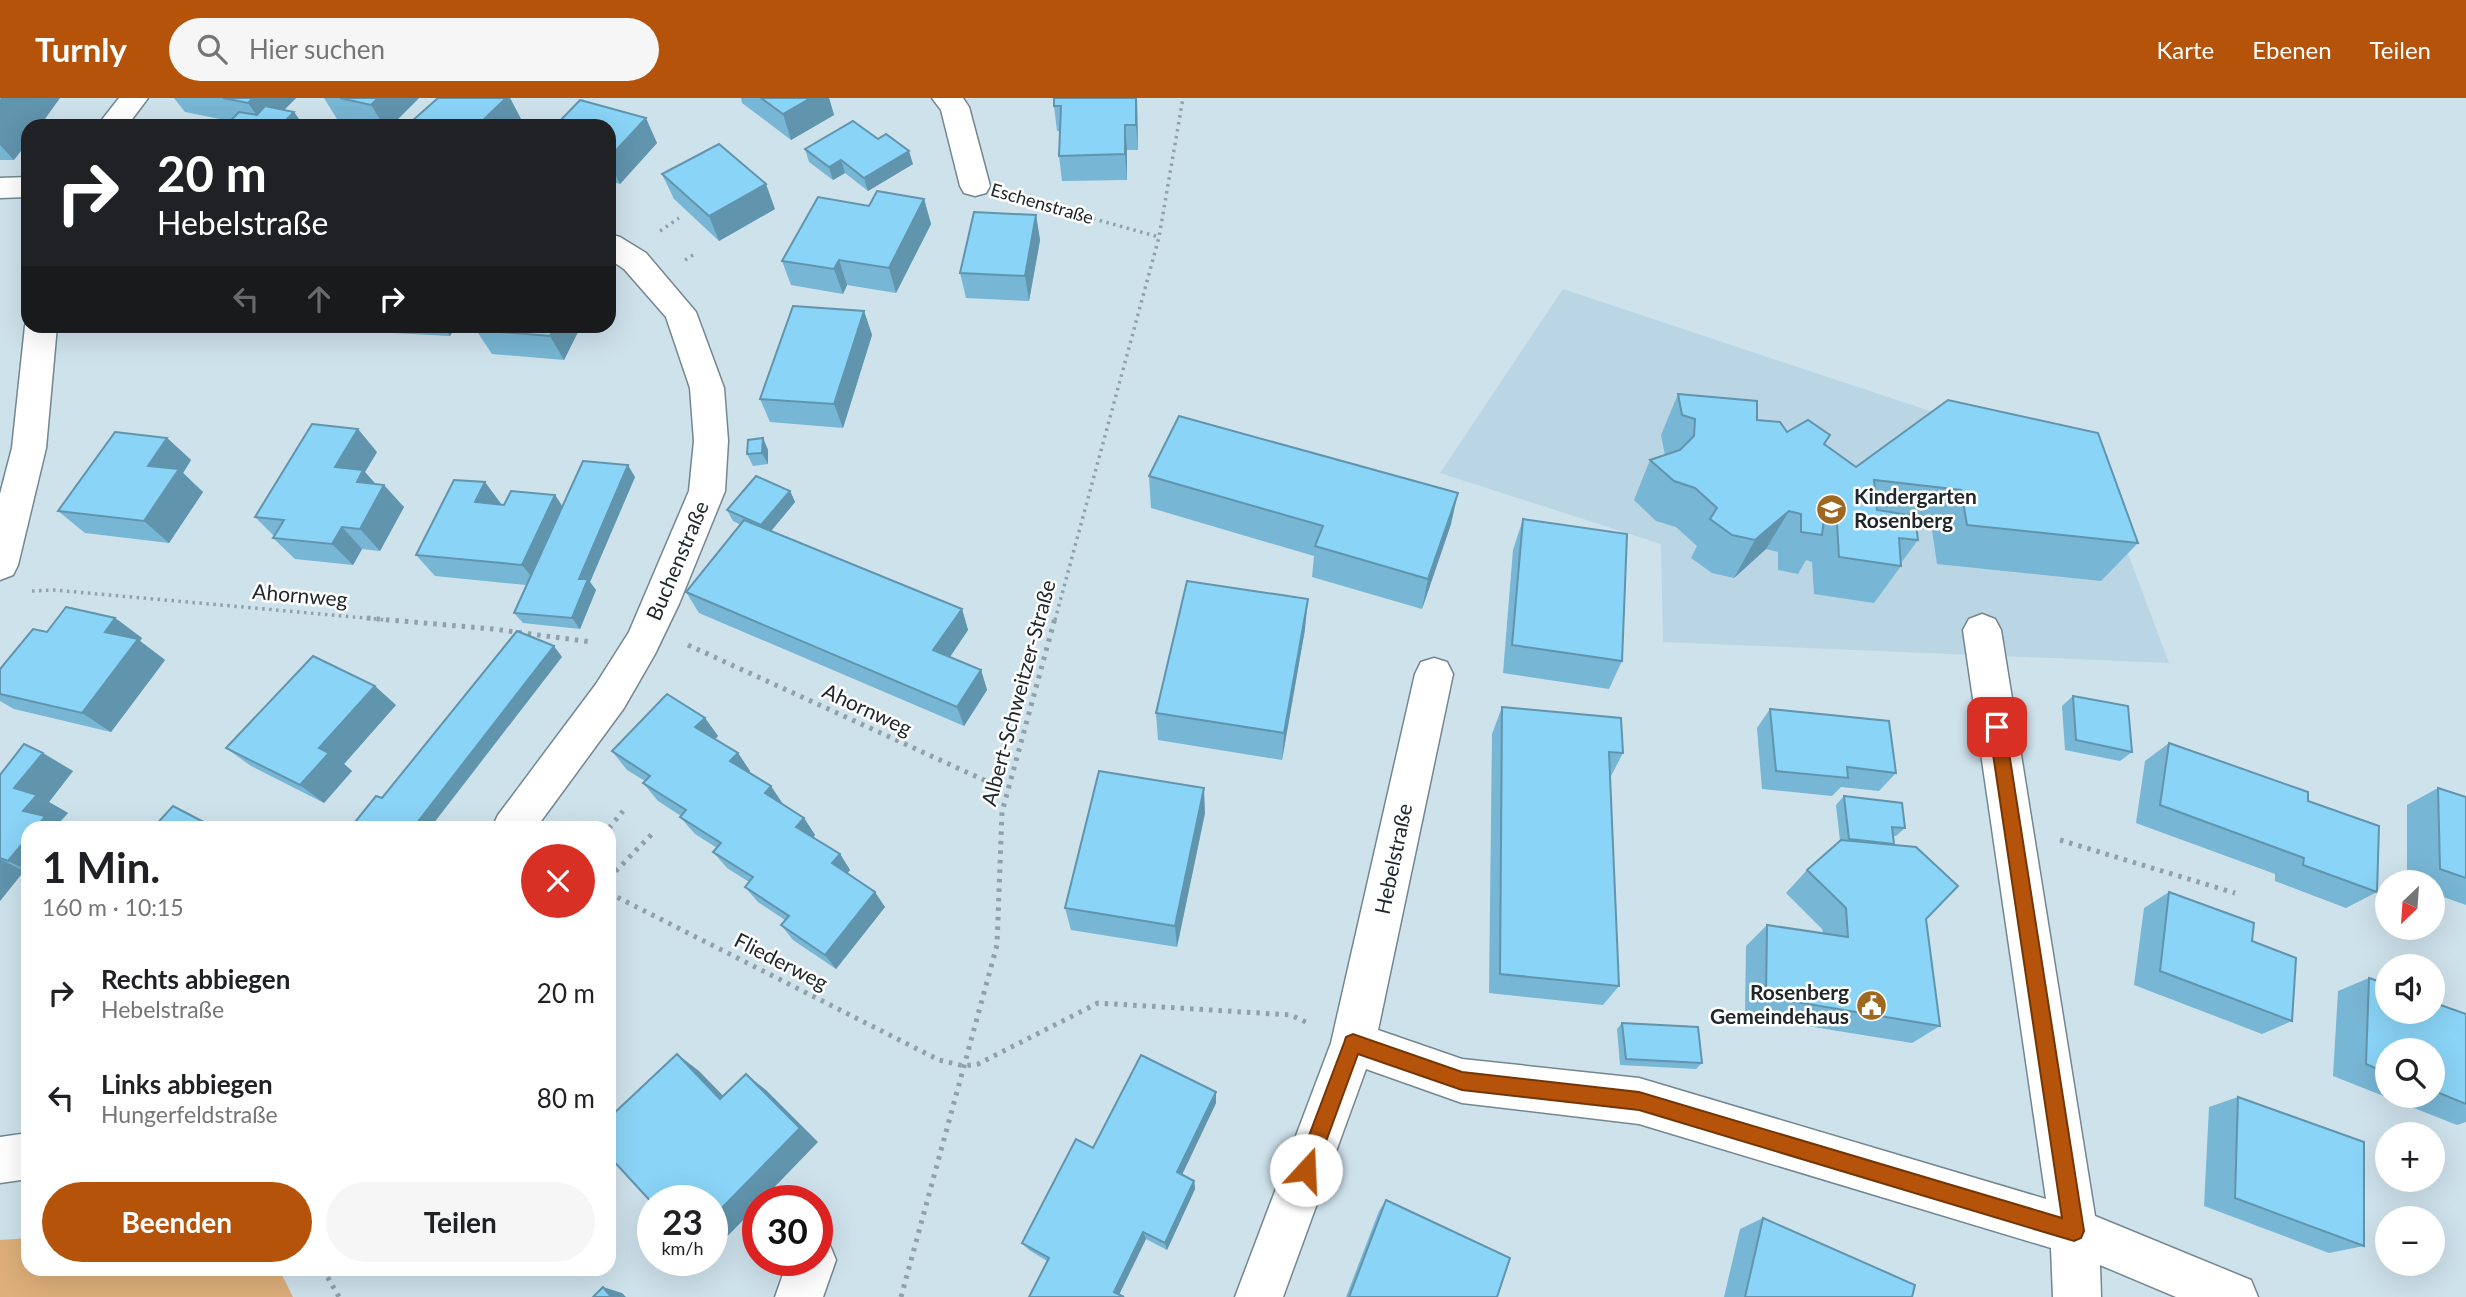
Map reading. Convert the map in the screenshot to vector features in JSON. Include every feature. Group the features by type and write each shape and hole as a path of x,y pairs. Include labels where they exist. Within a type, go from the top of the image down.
{"street":[{"path":"118,119 134,98"},
{"name":"Eschenstraße","path":"946,98 955,107 975,186"},
{"path":"0,188 21,187"},
{"name":"Buchenstraße","path":"517,821 610,696 642,643 661,604 707,491 711,441 707,388 680,312 635,261 616,249"},
{"path":"0,565 29,448 40,333"},
{"path":"1982,630 2074,1231 2077,1297"},
{"name":"Hebelstraße","path":"1259,1297 1353,1043 1434,674"},
{"path":"1353,1043 1462,1081 1639,1101 2074,1231 2234,1297"},
{"path":"0,1160 21,1157"},
{"path":"799,1297 806,1276"}],"path":[{"name":"Albert-Schweitzer-Straße","path":"901,1297 997,945 1002,812 1159,237 1184,98"},
{"name":"Eschenstraße","path":"975,186 1159,237"},
{"name":"Ahornweg","path":"27,592 54,590 342,615 598,642"},
{"name":"Ahornweg","path":"691,645 1007,791"},
{"path":"615,821 623,811"},
{"path":"2012,825 2235,892"},
{"path":"616,871 652,835"},
{"name":"Fliederweg","path":"616,897 939,1060 964,1066"},
{"path":"964,1066 978,1064 1098,1003 1290,1015 1353,1043"},
{"path":"327,1276 339,1297"}],"shaded area":[{"name":"Kindergarten Rosenberg","path":"1563,289 2095,466 2169,663 1663,642 1661,544 1440,473"},
{"path":"21,1238 21,1276 282,1276 293,1297 0,1297 0,1240"}],"building":[{"path":"223,98 253,98 248,103"},
{"path":"340,98 378,98 371,105"},
{"path":"438,98 506,98 484,119 414,119"},
{"path":"761,98 811,98 783,114"},
{"path":"1054,98 1136,98 1136,125 1125,125 1125,154 1059,156 1061,106 1054,106"},
{"path":"580,100 646,118 616,150 616,119 562,119"},
{"path":"265,106 294,112 287,119 232,119 239,112 257,115"},
{"path":"853,121 878,139 886,134 909,151 864,178 841,160 829,167 805,149"},
{"path":"719,144 766,184 709,216 662,174"},
{"path":"877,191 924,199 889,268 839,260 834,269 782,261 818,197 869,206"},
{"path":"974,212 1036,215 1025,276 960,273"},
{"path":"793,306 864,311 834,404 760,399"},
{"path":"513,333 552,333 550,336"},
{"path":"1678,394 1757,401 1757,420 1780,422 1787,432 1808,420 1830,435 1824,444 1856,467 1948,400 2098,433 2138,543 1967,525 1961,490 1874,480 1877,510 1915,516 1918,540 1899,538 1901,566 1839,557 1837,523 1824,519 1822,535 1801,532 1801,514 1789,511 1755,540 1732,535 1710,519 1717,508 1695,488 1674,481 1650,460 1680,450 1694,436 1695,419 1682,415"},
{"path":"1179,416 1458,493 1428,579 1315,546 1323,526 1149,476"},
{"path":"312,424 358,429 335,467 363,470 357,482 384,485 360,529 342,527 332,544 273,538 284,520 255,517"},
{"path":"115,432 167,438 148,466 179,469 144,521 58,511"},
{"path":"763,438 762,453 747,454 748,440"},
{"path":"583,461 628,465 579,579 588,579 572,618 514,613"},
{"path":"756,476 790,491 761,525 727,510"},
{"path":"454,480 485,482 475,502 504,505 511,491 555,495 522,565 416,555"},
{"path":"1523,519 1627,534 1622,661 1512,645"},
{"path":"744,520 962,609 933,650 981,670 957,707 686,592"},
{"path":"1187,581 1308,599 1284,733 1156,713"},
{"path":"66,607 115,618 105,632 138,639 82,713 0,694 0,669 33,629 47,632"},
{"path":"517,631 554,646 418,821 356,821 376,796 382,798"},
{"path":"313,656 375,686 319,748 329,753 300,785 226,748"},
{"path":"667,694 705,718 695,727 738,753 730,761 771,786 765,793 804,818 796,827 840,854 832,863 875,892 825,955 781,925 789,916 745,887 753,877 713,852 721,843 680,817 686,810 643,783 650,776 612,751"},
{"path":"2073,696 2128,706 2132,752 2076,740"},
{"path":"1502,707 1621,718 1623,753 1609,752 1619,986 1500,974"},
{"path":"1770,709 1889,721 1896,773 1847,767 1848,778 1776,771"},
{"path":"2169,743 2308,792 2308,801 2379,826 2375,891 2303,865 2304,858 2160,805"},
{"path":"24,744 43,753 14,788 37,795 23,811 45,816 41,821 21,821 21,845 8,861 0,858 0,775"},
{"path":"1099,771 1204,788 1175,926 1065,908"},
{"path":"2438,788 2466,797 2466,878 2440,869"},
{"path":"1844,796 1902,803 1905,828 1892,827 1894,844 1849,839"},
{"path":"173,806 202,821 159,821"},
{"path":"1841,840 1916,847 1958,886 1926,919 1940,1026 1766,997 1767,925 1848,937 1846,908 1807,870"},
{"path":"2169,892 2254,923 2252,941 2296,958 2292,1021 2160,971"},
{"path":"2369,978 2375,980 2375,1024 2445,1024 2445,1007 2466,1014 2466,1104 2445,1095 2445,1038 2375,1038 2375,1068 2366,1064"},
{"path":"1622,1023 1698,1027 1702,1063 1626,1059"},
{"path":"677,1054 720,1099 746,1074 800,1128 728,1202 728,1185 637,1187 616,1164 616,1111"},
{"path":"1141,1055 1216,1092 1177,1172 1194,1181 1165,1243 1143,1232 1114,1292 1124,1297 1029,1297 1049,1258 1022,1243 1076,1139 1093,1148"},
{"path":"2238,1097 2364,1142 2364,1246 2235,1198"},
{"path":"1386,1200 1510,1258 1497,1297 1349,1297"},
{"path":"1763,1218 1915,1285 1912,1297 1745,1297"},
{"path":"603,1287 611,1297 593,1297"}],"place":[{"name":"Kindergarten Rosenberg","path":"1831,509"},
{"name":"Rosenberg Gemeindehaus","path":"1872,1005"}],"route":[{"path":"1306,1170 1353,1043 1462,1081 1639,1101 2074,1231 1997,727"}]}
